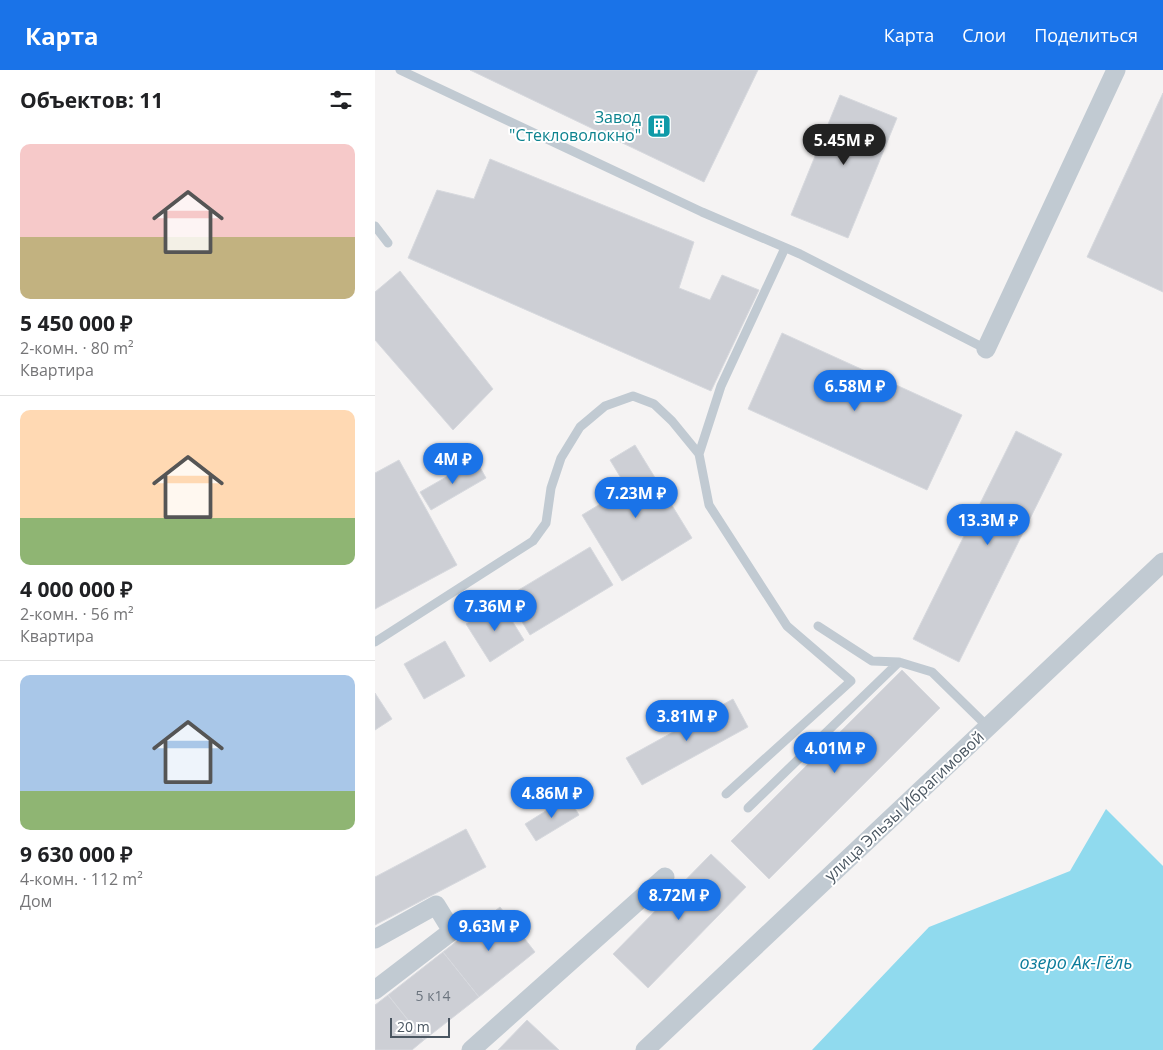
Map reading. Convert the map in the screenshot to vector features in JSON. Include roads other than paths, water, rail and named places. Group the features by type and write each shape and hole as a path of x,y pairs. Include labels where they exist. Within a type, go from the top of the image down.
{"street":[{"path":"985,349 1116,70"},
{"name":"улица Эльзы Ибрагимовой","path":"645,1050 1163,562"},
{"path":"471,1050 665,877"},
{"path":"375,939 436,905 452,931 375,990"}],"lane":[{"path":"400,70 702,212 800,254 985,349"},
{"path":"375,226 388,243"},
{"path":"699,454 721,386 785,248"},
{"path":"375,642 533,541 546,523 551,488 561,458 581,428 605,406 633,396 654,404 672,421 699,454 709,505 787,626 851,681 726,794"},
{"path":"818,626 872,661 899,662 932,672 988,727"},
{"path":"748,808 899,662"}],"water":[{"name":"озеро Ак-Гёль","path":"1106,809 1163,866 1163,1050 812,1050 929,927 1070,871"}],"place":[{"name":"Завод \"Стекловолокно\"","path":"659,126"}]}
